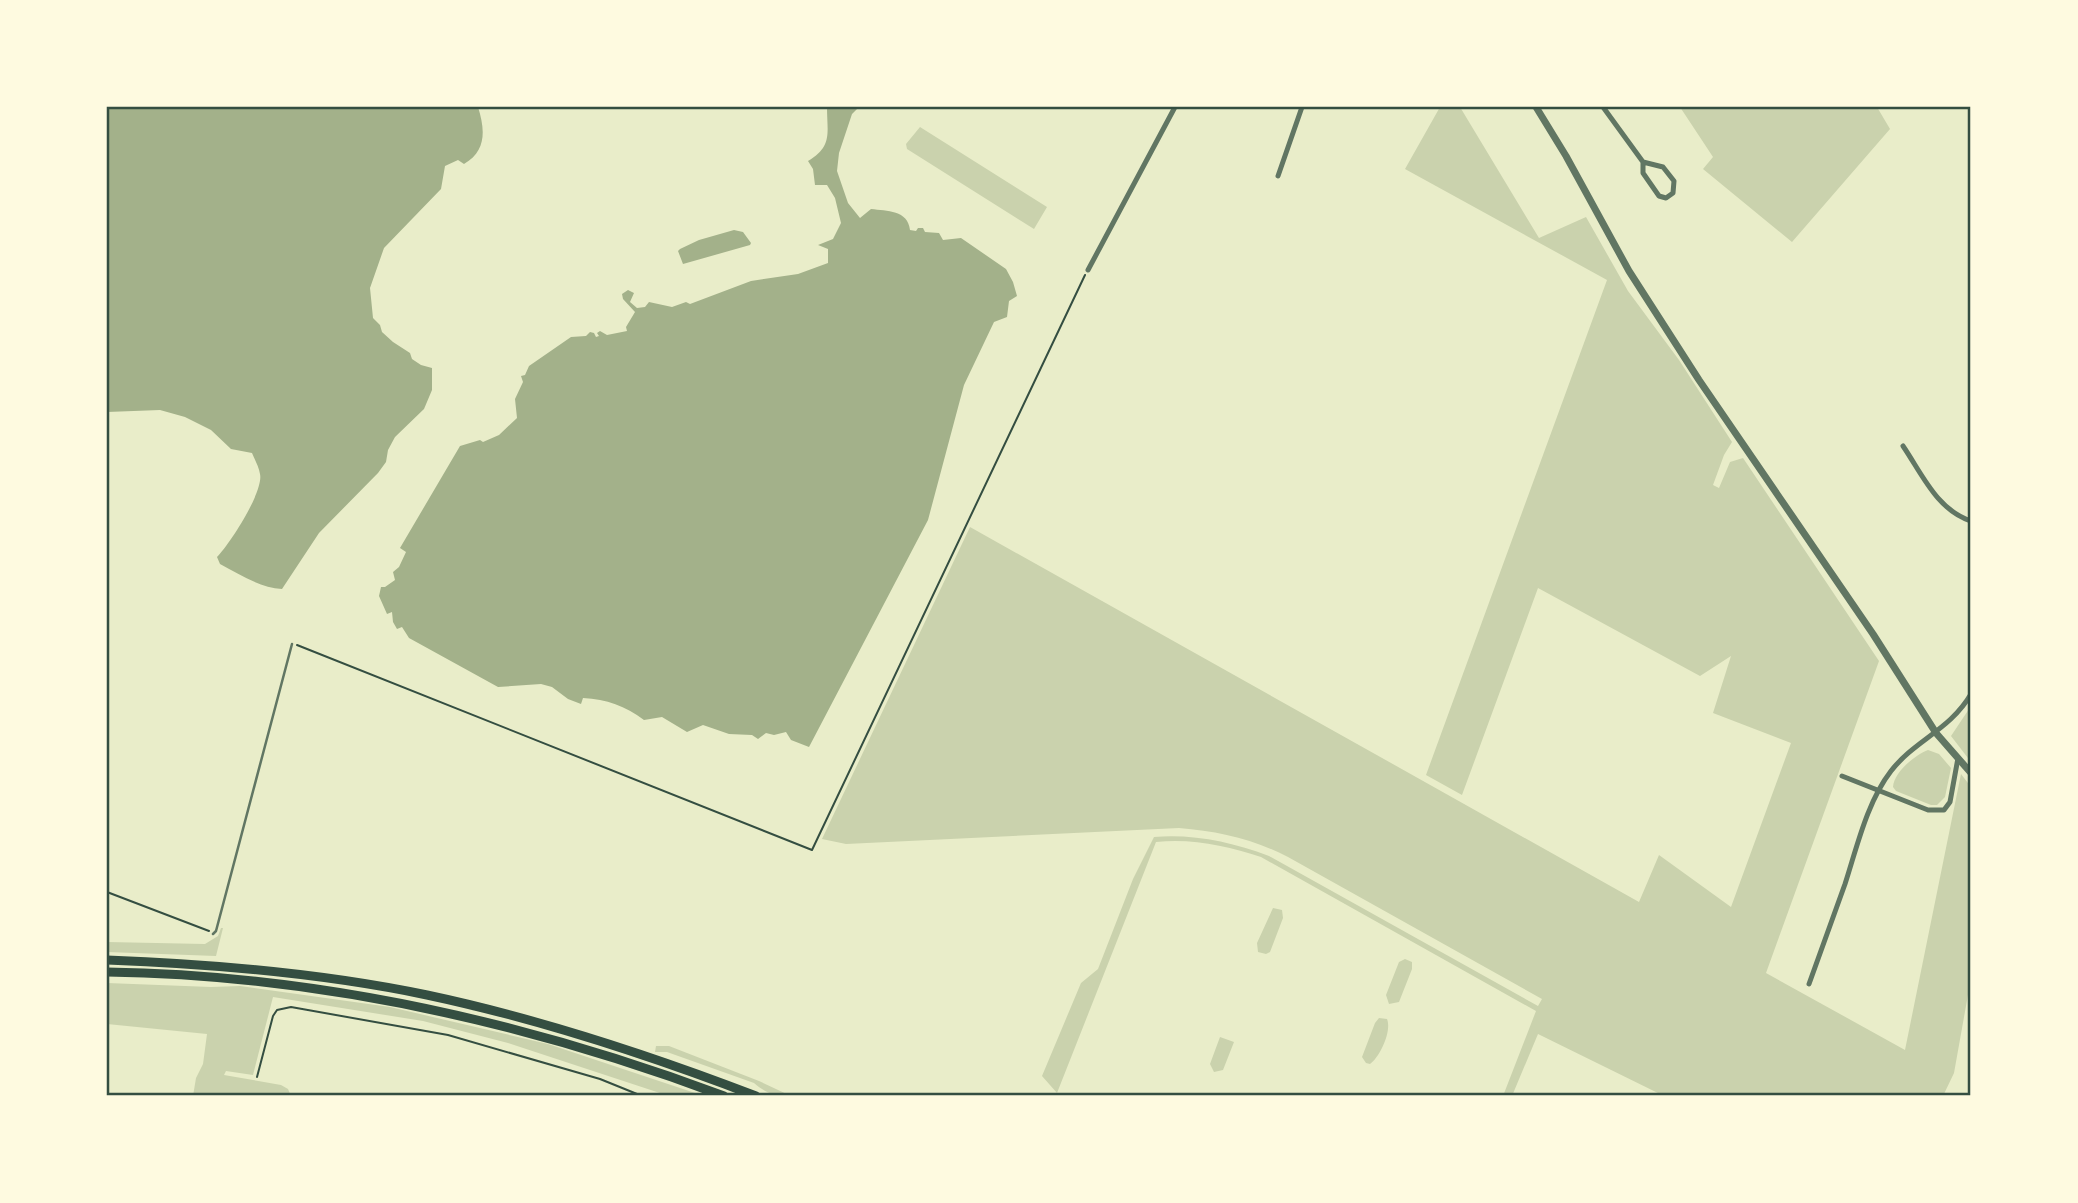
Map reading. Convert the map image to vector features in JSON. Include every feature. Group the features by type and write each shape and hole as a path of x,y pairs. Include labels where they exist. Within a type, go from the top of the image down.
{"highway":[{"path":"107,960 235,966 427,995 576,1033 756,1096"},
{"path":"107,972 229,978 360,995 411,1005 500,1025 573,1046 724,1096"}],"street":[{"path":"1088,270 1175,107"},
{"path":"1279,176 1302,107"},
{"path":"1536,107 1629,271 1699,380 1873,634 1936,733 1971,774"},
{"path":"1603,107 1643,162 1643,173 1659,196 1666,198 1673,193 1674,181 1663,167 1643,162"},
{"path":"1903,446 1949,511 1971,522"},
{"path":"1809,984 1858,844 1891,770 1954,719 1971,694"},
{"path":"1842,775 1928,810 1944,810 1950,802 1958,758"}],"lane":[{"path":"213,933 216,931 292,644"}],"path":[{"path":"292,644 812,850 1088,270"},
{"path":"107,892 213,933"},
{"path":"257,1077 273,1016 277,1010 291,1007 448,1035 600,1079 642,1096"}],"shaded area":[{"path":"107,107 478,107 483,131 477,153 464,164 458,160 445,166 441,189 384,248 370,288 373,318 380,325 382,332 410,353 412,359 432,368 432,390 424,409 395,437 388,450 386,462 378,473 319,533 282,589 250,580 220,564 217,557 237,530 257,492 260,474 252,453 231,449 211,430 185,417 160,410 107,412"},
{"path":"827,107 859,107 852,114 839,153 837,171 848,203 860,218 871,209 890,211 901,215 910,230 923,228 925,232 939,233 943,240 961,238 1006,269 1017,296 1009,301 1007,317 994,322 964,385 928,520 809,747 791,740 786,732 774,735 766,733 758,739 752,735 729,734 703,725 687,732 662,717 644,720 623,707 608,702 583,698 581,704 568,699 552,687 541,684 498,687 409,638 402,627 397,629 392,612 387,614 379,596 381,587 395,580 393,572 399,567 406,552 400,548 460,446 480,440 483,442 499,435 517,418 515,399 523,382 521,376 525,375 529,366 571,337 586,336 590,332 596,337 600,331 607,335 627,331 626,327 635,312 623,299 622,294 628,290 634,293 630,302 637,308 645,307 649,302 672,307 686,302 690,304 751,281 798,274 828,263 828,249 818,245 833,239 841,223 835,198 827,185 815,185 813,169 808,161 822,150 825,144 828,132"},
{"path":"1440,107 1460,107 1539,238 1586,217 1628,291 1679,360 1732,442 1713,485 1719,488 1730,462 1743,458 1879,661 1766,973 1905,1050 1961,774 1971,787 1971,978 1954,1073 1943,1096 1664,1096 1538,1034 1512,1096 1503,1096 1536,1011 1261,857 1236,849 1183,841 1156,842 1057,1093 1042,1076 1081,983 1098,969 1133,879 1154,837 1213,840 1269,856 1538,1006 1542,999 1288,857 1262,845 1208,831 1179,828 846,844 822,839 970,527 1639,902 1659,855 1731,907 1791,743 1713,713 1731,656 1700,676 1538,588 1462,795 1426,775 1607,280 1405,169"},
{"path":"1680,107 1877,107 1890,129 1792,242 1703,169 1713,157"},
{"path":"920,127 1047,207 1034,229 907,149 906,144"},
{"path":"734,230 743,232 750,245 683,264 678,251 680,249 699,240"},
{"path":"1971,706 1971,762 1951,736"},
{"path":"1928,750 1939,754 1951,768 1945,797 1937,805 1896,791 1893,787 1894,781 1906,765"},
{"path":"1273,908 1282,910 1283,918 1270,952 1266,954 1258,952 1257,943"},
{"path":"221,928 216,956 107,952 107,942 205,944 218,936"},
{"path":"1405,959 1412,962 1412,969 1399,1002 1389,1004 1386,995 1399,962"},
{"path":"107,983 240,986 390,1007 548,1044 704,1096 669,1096 508,1043 423,1021 273,997 253,1075 226,1071 224,1075 281,1085 288,1089 291,1096 193,1096 196,1078 203,1064 207,1034 107,1024"},
{"path":"1379,1018 1387,1019 1388,1030 1381,1050 1370,1064 1362,1057"},
{"path":"1220,1037 1234,1042 1223,1070 1214,1072 1210,1064"},
{"path":"656,1046 669,1046 791,1096 771,1094 754,1083 667,1052 655,1052"}]}
